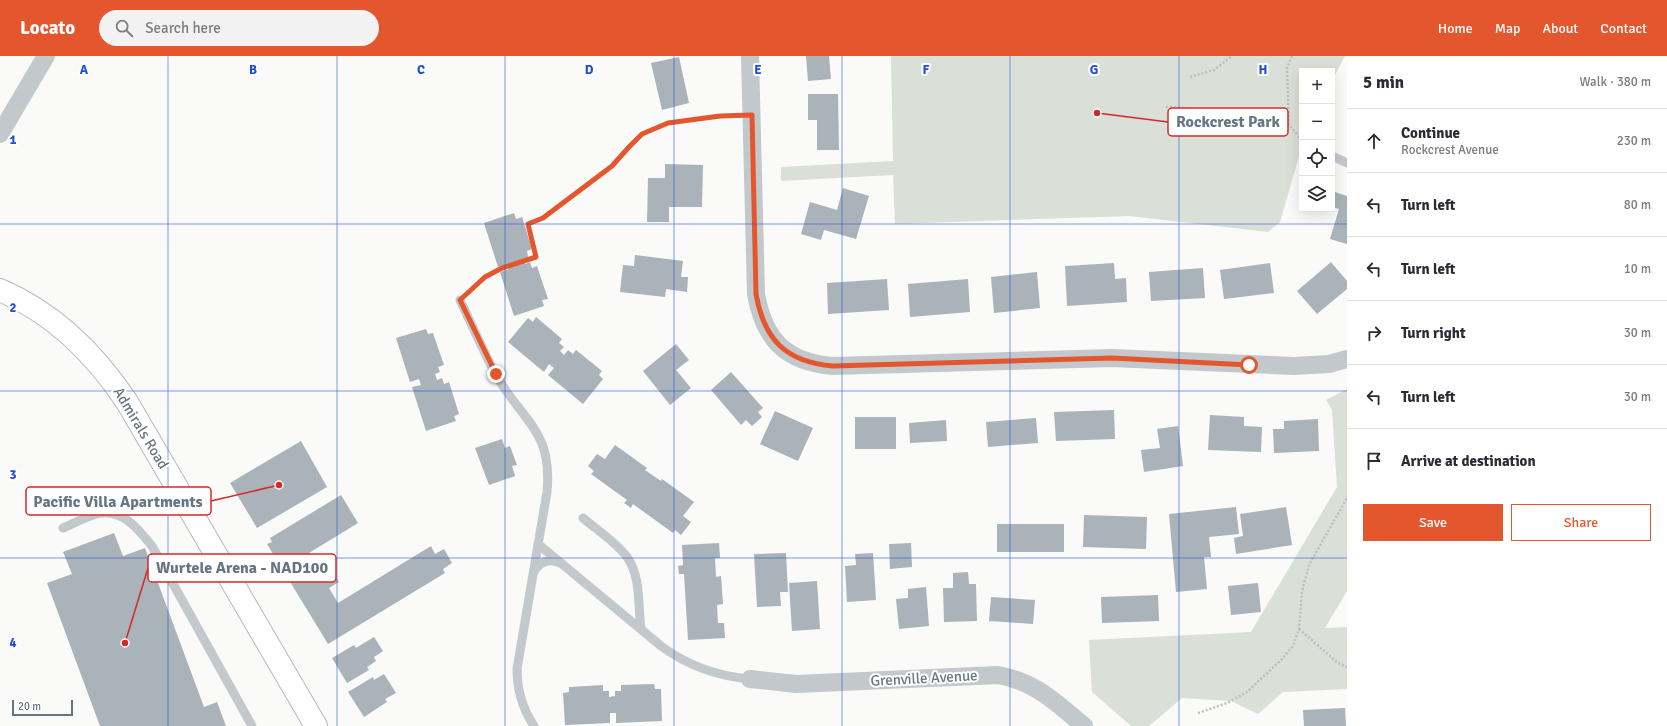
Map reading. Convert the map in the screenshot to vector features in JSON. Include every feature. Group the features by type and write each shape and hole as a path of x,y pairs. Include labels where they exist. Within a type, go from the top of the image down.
{"main road":[{"name":"Admirals Road","path":"0,290 27,303 51,319 73,337 111,379 127,402 316,726"}],"street":[{"path":"0,134 46,56"},
{"path":"750,56 757,300 759,313 767,331 779,346 795,358 814,365 833,366 1112,358 1272,366 1345,365"},
{"name":"Grenville Avenue","path":"750,679 796,684 998,675 1021,680 1042,691 1084,726"}],"lane":[{"path":"1335,158 1347,164"},
{"path":"460,300 496,374 509,395 533,425 543,446 548,480 518,657 517,681 522,704 534,726"},
{"path":"63,528 101,513 119,516 135,526 152,546 252,726"},
{"path":"583,518 628,557 636,580 640,629"},
{"path":"538,544 670,653 690,664 712,673 750,679"},
{"path":"532,576 535,568 541,563 556,561 563,564"}],"path":[{"path":"1190,77 1214,70 1232,56"},
{"path":"1292,56 1287,68 1289,125 1299,137"},
{"path":"1166,107 1185,108 1275,126 1289,125"},
{"path":"460,300 485,277 502,268 536,257 528,224 543,218 612,166 642,134 668,123 720,116 752,115"},
{"path":"1198,713 1227,703 1255,687 1290,650 1297,638 1302,592 1309,565 1347,498"},
{"path":"1299,628 1338,663 1347,667"}],"shaded area":[{"path":"891,56 1345,56 1335,75 1335,68 1299,68 1299,156 1280,222 1268,232 1129,216 895,224 893,175 781,181 781,167 893,161"},
{"path":"1347,389 1347,591 1325,628 1347,627 1347,689 1283,692 1258,714 1231,701 1182,698 1149,726 1131,726 1092,692 1089,640 1251,632 1337,487 1332,410 1326,400"}],"building":[{"path":"806,56 829,56 831,79 808,81"},
{"path":"679,57 689,103 662,110 651,63"},
{"path":"808,94 838,94 839,150 817,150 817,120 808,120"},
{"path":"665,164 703,165 702,207 669,207 669,222 647,222 648,178 665,178"},
{"path":"843,188 869,196 856,239 824,230 821,240 801,234 810,202 837,210"},
{"path":"1335,192 1347,196 1347,244 1330,239 1339,209 1335,208"},
{"path":"514,213 516,219 522,217 532,249 527,251 528,257 523,259 525,264 530,262 532,268 537,266 548,299 542,300 544,306 514,316 500,272 509,269 507,264 498,267 484,223"},
{"path":"635,255 683,261 681,277 688,277 687,292 666,289 665,297 620,292 623,265 634,266"},
{"path":"1331,262 1347,281 1347,289 1317,314 1297,291"},
{"path":"1114,263 1115,279 1126,278 1127,302 1067,306 1065,266"},
{"path":"1270,263 1274,293 1224,299 1220,270"},
{"path":"1203,268 1205,298 1151,301 1149,272"},
{"path":"1037,272 1040,308 994,313 991,277"},
{"path":"887,279 889,310 828,314 827,283"},
{"path":"968,279 970,312 910,317 908,284"},
{"path":"536,317 562,339 559,343 564,347 560,351 564,355 568,350 573,354 576,350 602,371 599,375 603,379 583,404 548,375 554,368 549,364 544,372 508,342 528,318 533,322"},
{"path":"426,329 428,334 433,333 444,365 438,367 440,372 435,374 437,380 442,378 444,384 449,382 459,414 454,416 456,421 426,431 412,387 421,385 419,379 410,382 396,338"},
{"path":"676,344 689,360 676,370 691,388 670,405 643,371"},
{"path":"731,372 763,408 758,412 762,417 752,426 746,420 741,425 711,390"},
{"path":"1114,410 1115,439 1056,441 1054,412"},
{"path":"775,411 813,428 798,461 760,444"},
{"path":"1210,415 1244,417 1244,426 1262,427 1261,452 1208,450"},
{"path":"855,417 896,417 896,449 855,449"},
{"path":"1036,418 1038,443 988,447 986,422"},
{"path":"1318,419 1319,451 1274,453 1273,429 1284,429 1284,421"},
{"path":"946,420 947,441 910,443 909,423"},
{"path":"1178,426 1183,466 1144,472 1141,450 1160,448 1157,429"},
{"path":"502,439 505,448 510,446 517,465 512,466 515,476 489,485 475,448"},
{"path":"301,441 327,487 257,528 230,483"},
{"path":"615,445 647,468 645,470 661,481 662,479 694,502 683,516 691,522 681,535 675,530 673,533 633,504 631,508 624,503 627,500 591,474 594,471 588,466 597,454 605,459"},
{"path":"341,495 358,523 309,553 316,566 326,560 339,582 329,588 338,603 431,546 435,554 444,549 452,563 443,569 445,573 328,644 267,544 272,542 270,538"},
{"path":"1236,507 1239,534 1209,537 1211,557 1204,557 1207,589 1176,592 1169,514"},
{"path":"1286,507 1292,545 1236,554 1234,538 1243,536 1240,514"},
{"path":"1084,515 1147,517 1146,549 1083,547"},
{"path":"997,524 1064,524 1064,552 997,552"},
{"path":"114,533 123,556 145,548 204,707 217,702 226,726 100,726 47,583 72,574 63,552"},
{"path":"719,543 720,558 715,558 716,577 721,576 723,604 717,605 718,623 724,623 725,638 688,640 684,574 679,574 678,566 683,565 682,545"},
{"path":"911,543 912,567 890,569 889,544"},
{"path":"786,553 788,592 780,592 781,606 757,607 754,554"},
{"path":"873,553 876,600 847,602 845,566 856,565 855,554"},
{"path":"968,572 969,584 976,584 977,621 944,622 943,588 953,588 953,573"},
{"path":"817,581 820,629 792,631 789,583"},
{"path":"1258,583 1261,612 1231,615 1228,586"},
{"path":"926,587 929,626 899,629 896,599 908,598 908,589"},
{"path":"1158,595 1159,621 1102,623 1101,597"},
{"path":"991,597 1035,600 1033,624 989,621"},
{"path":"374,637 383,651 374,657 376,661 367,667 369,670 347,683 332,658 354,645 356,648"},
{"path":"384,674 396,693 385,699 387,702 364,717 348,692 373,677 374,680"},
{"path":"654,684 655,689 661,689 662,721 616,723 616,713 610,713 610,723 565,725 563,693 569,692 569,687 603,685 603,691 609,691 609,697 615,696 615,691 621,691 621,685"},
{"path":"1345,708 1346,726 1304,726 1303,710"}],"place":[{"name":"Rockcrest Park","path":"1097,113"},
{"name":"Pacific Villa Apartments","path":"279,485"},
{"name":"Wurtele Arena - NAD100","path":"125,643"}],"route":[{"path":"496,374 460,300 485,277 502,268 536,257 528,224 543,218 592,182 612,166 642,134 668,123 720,116 752,115 756,294 759,313 767,331 779,346 795,358 814,365 833,366 1112,358 1150,358 1249,365"}]}
